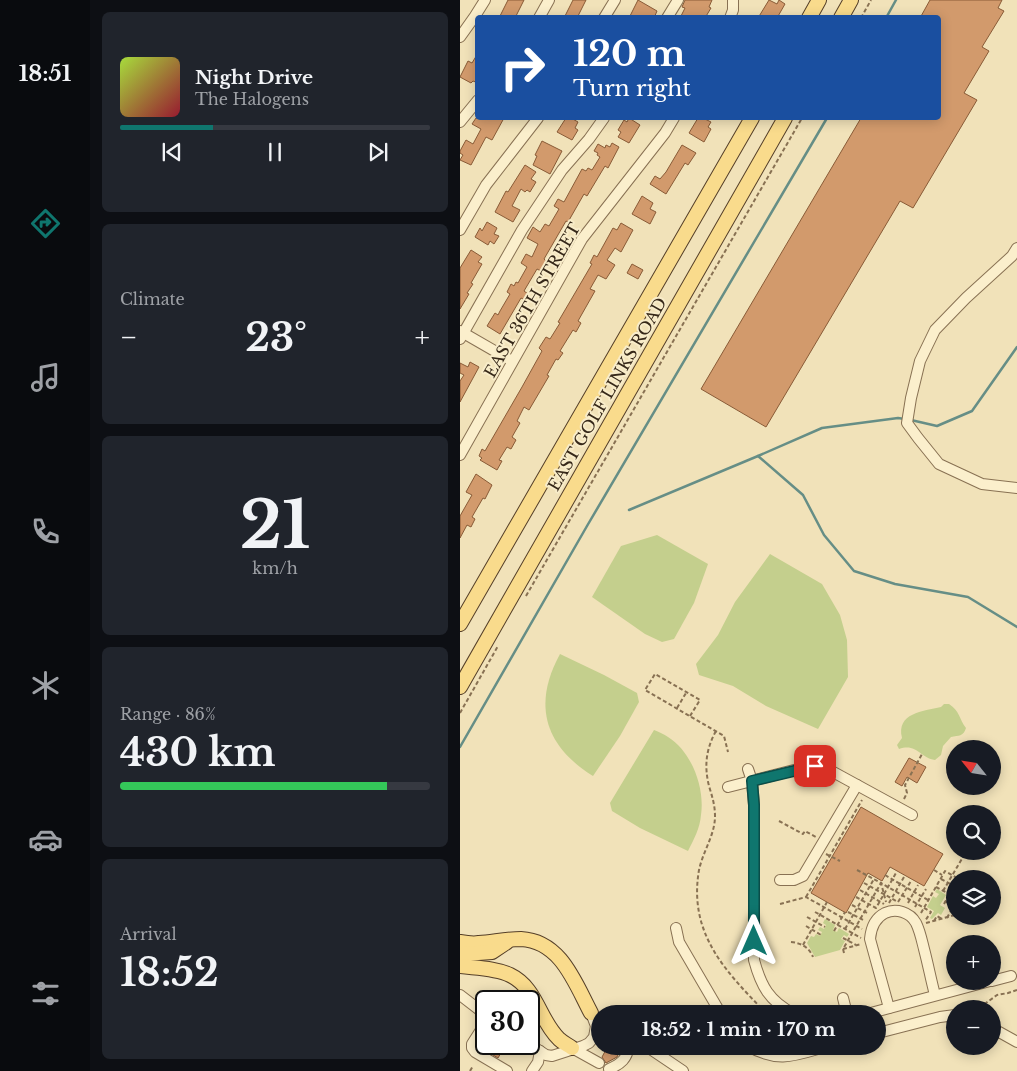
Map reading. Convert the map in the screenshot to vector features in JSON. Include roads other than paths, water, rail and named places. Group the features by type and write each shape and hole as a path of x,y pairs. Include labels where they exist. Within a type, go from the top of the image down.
{"main road":[{"path":"811,15 819,0"},
{"path":"844,15 852,0"},
{"name":"EAST GOLF LINKS ROAD","path":"460,624 751,120"},
{"name":"EAST GOLF LINKS ROAD","path":"460,687 783,120"},
{"path":"460,942 477,944 523,939 538,943 556,954 567,967 591,1008"},
{"path":"460,959 464,954 492,952 510,940"},
{"path":"460,966 502,972 520,981 530,992 553,1031 560,1040 572,1048"}],"street":[{"path":"476,15 484,0"},
{"path":"541,15 549,0"},
{"path":"606,15 615,0"},
{"path":"669,15 678,0"},
{"path":"731,15 736,1"},
{"path":"460,37 475,16"},
{"path":"460,122 475,104"},
{"path":"460,230 486,185 536,120"},
{"path":"512,361 461,334 522,230 562,170 603,120"},
{"name":"EAST 36TH STREET","path":"460,455 582,239 665,133 673,120"},
{"path":"1017,248 1012,256 966,298 935,330 920,361 911,398 908,423 939,464 982,484 1017,488"},
{"path":"728,787 815,766 824,767 912,815"},
{"path":"748,769 752,781 754,805 754,960 758,977 769,996 780,1005"},
{"path":"780,880 794,880 803,876 857,785"},
{"path":"889,1008 870,939 867,936 887,906 906,913 915,922 935,995"},
{"path":"676,928 679,942 716,1005"},
{"path":"1001,978 1015,975"},
{"path":"886,1009 955,990"},
{"path":"460,995 475,1007"},
{"path":"843,998 845,1005"},
{"path":"886,1031 946,1016"},
{"path":"1001,1033 1017,1042"},
{"path":"475,1039 472,1048 475,1052"},
{"path":"540,1071 552,1056 591,1041"},
{"path":"572,1048 599,1063"},
{"path":"540,1051 552,1056"},
{"path":"480,1055 507,1071"},
{"path":"532,1071 538,1062 539,1055"},
{"path":"611,1070 624,1061 628,1055"},
{"path":"659,1055 683,1071"},
{"path":"768,1055 789,1057 796,1055"}],"waterway":[{"path":"888,15 896,0"},
{"path":"460,747 587,526 826,120"},
{"path":"911,420 937,426 972,411 1017,347"},
{"path":"758,456 822,428 898,418 905,419"},
{"path":"629,510 758,456 803,495 824,535 854,571 895,584 968,597 1017,627"}]}
